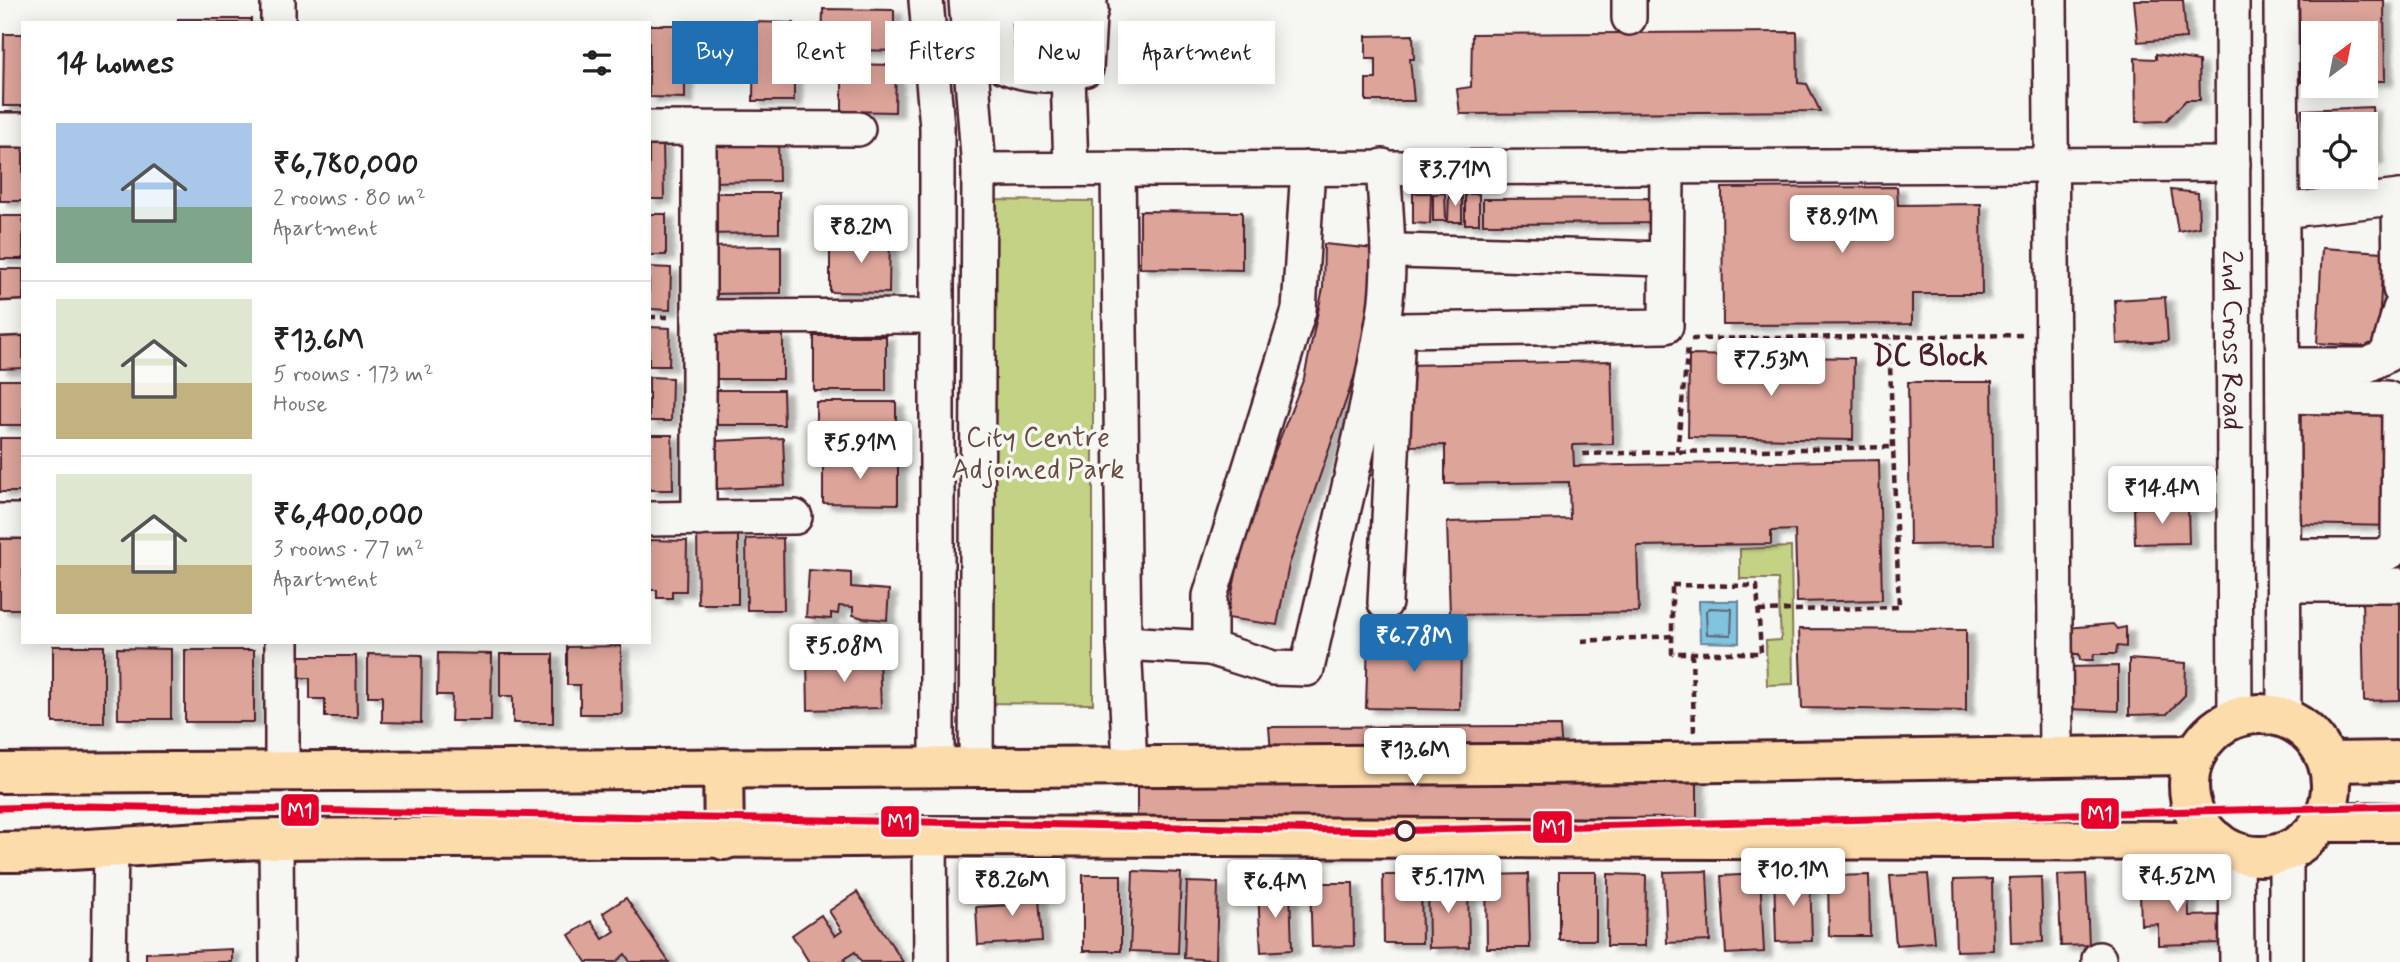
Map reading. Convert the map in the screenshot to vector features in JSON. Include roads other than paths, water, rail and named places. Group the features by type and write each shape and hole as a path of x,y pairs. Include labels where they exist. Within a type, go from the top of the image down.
{"main road":[{"path":"0,852 111,849 276,839 659,837 724,840 930,836 2226,847 2257,857 2286,851 2305,842 2322,822 2333,784 2328,762 2312,735 2297,723 2284,718 2249,714 2219,726 2198,751 2191,765 2189,785 2198,820 2226,847"},
{"path":"0,773 1695,762 2184,755 2198,751"},
{"path":"2328,762 2400,761"},
{"path":"723,768 724,840"},
{"path":"2322,822 2400,821"}],"street":[{"path":"278,0 278,21"},
{"path":"926,0 937,127 937,767"},
{"path":"2050,0 2056,755"},
{"name":"2nd Cross Road","path":"2232,0 2235,720"},
{"path":"2281,0 2284,718"},
{"path":"984,2 1091,5"},
{"path":"984,2 998,57 1004,66 1014,68"},
{"path":"976,766 979,170 984,2"},
{"path":"1068,84 1071,169"},
{"path":"651,128 858,129"},
{"path":"699,128 699,519"},
{"path":"0,130 21,130"},
{"path":"979,170 2233,164"},
{"path":"1385,603 1398,330 1399,251 1391,166"},
{"path":"1124,643 1210,648 1273,668 1307,669 1384,314 1391,166"},
{"path":"1398,330 1666,326 1664,259 1667,167"},
{"path":"1210,648 1210,596 1299,310 1308,168"},
{"path":"1118,170 1124,643 1130,765"},
{"path":"2282,211 2400,197 2400,289"},
{"path":"937,223 979,223"},
{"path":"1399,251 1664,259"},
{"path":"2283,380 2368,365 2388,355 2400,310"},
{"path":"699,317 937,316"},
{"path":"0,318 21,318"},
{"path":"2283,380 2387,398 2396,402 2399,412 2398,544 2390,552 2380,556 2284,570"},
{"path":"651,519 795,517"},
{"path":"0,521 21,521"},
{"path":"2284,570 2400,585"},
{"path":"282,644 282,770"},
{"path":"930,836 931,962"},
{"path":"276,839 277,962"},
{"path":"2226,847 2237,962"},
{"path":"109,962 111,849"},
{"path":"2286,851 2286,962"}],"water":[{"path":"1699,601 1739,601 1739,643 1700,642"}],"district":[{"name":"DC Block","path":"1930,355"}],"park label":[{"name":"City Centre Adjoined Park","path":"1038,452"}]}
